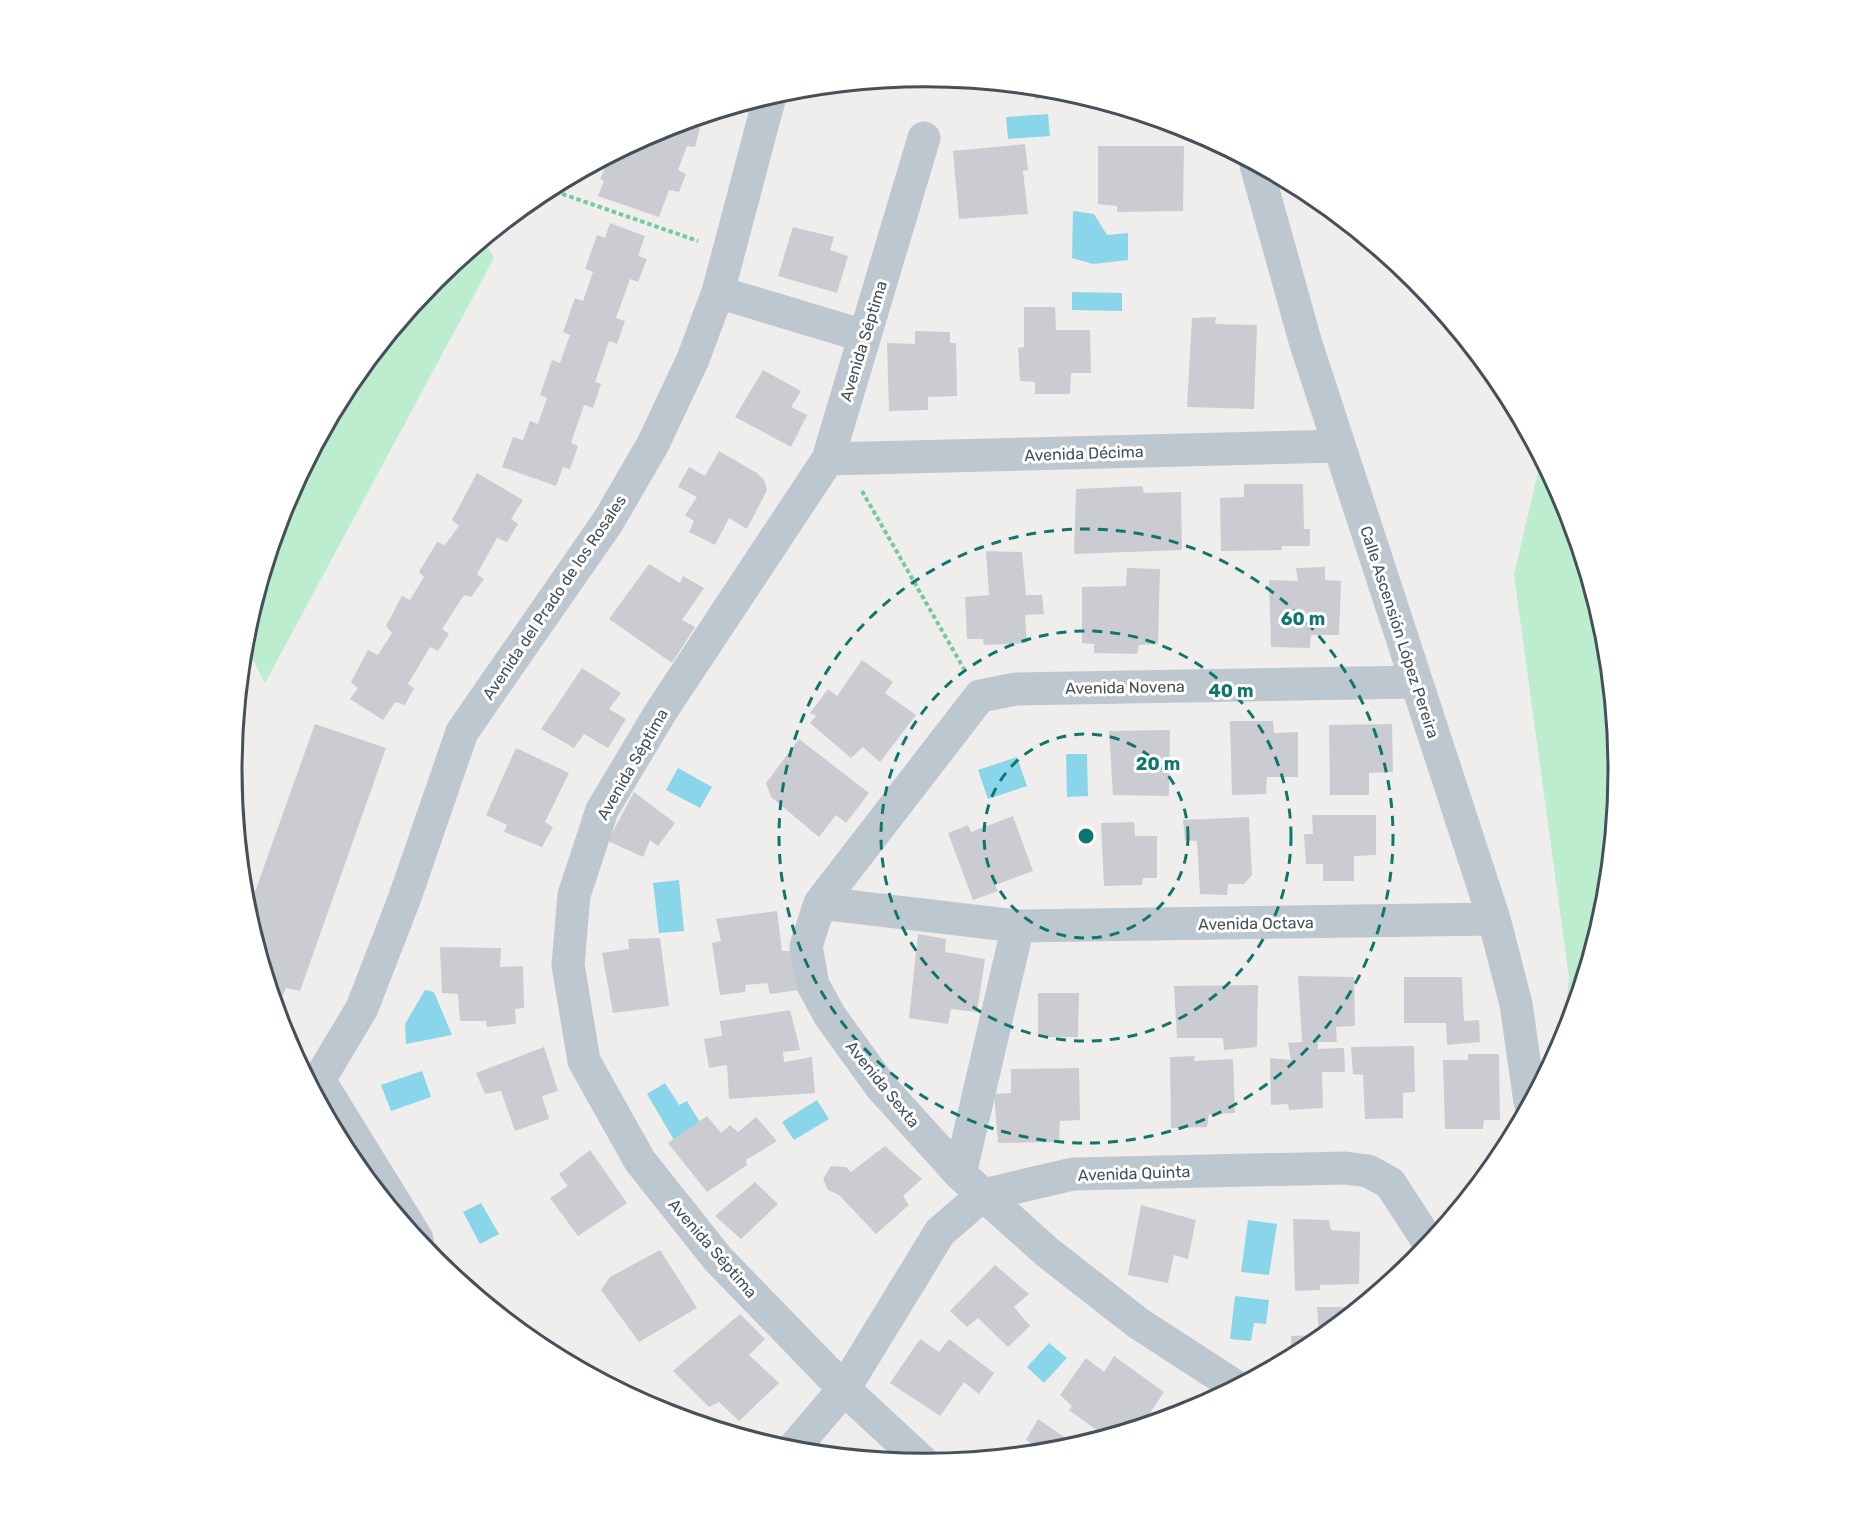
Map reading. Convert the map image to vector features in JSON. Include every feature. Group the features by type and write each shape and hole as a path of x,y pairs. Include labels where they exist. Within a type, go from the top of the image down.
{"street":[{"name":"Avenida del Prado de los Rosales","path":"317,1081 362,1008 405,897 462,732 609,520 658,434 693,359 718,292 768,105"},
{"name":"Avenida Séptima","path":"913,1453 844,1389 718,1259 640,1161 584,1061 568,965 574,895 602,810 660,713 836,459 864,336 924,138"},
{"name":"Calle Ascensión López Pereira","path":"1259,175 1306,344 1494,919 1516,1004 1528,1089"},
{"path":"718,292 864,336"},
{"name":"Avenida Décima","path":"836,459 1339,446"},
{"name":"Avenida Novena","path":"980,696 1016,689 1416,682"},
{"name":"Avenida Sexta","path":"980,696 820,903 806,945 813,985 830,1016 882,1088 971,1184 1047,1252 1137,1323 1229,1382"},
{"name":"Avenida Octava","path":"820,903 1017,926 1494,919"},
{"path":"971,1184 1017,926"},
{"path":"329,1105 374,1173"},
{"name":"Avenida Quinta","path":"799,1441 844,1389 971,1184 1073,1174 1345,1168 1368,1171 1389,1184 1424,1235"}],"path":[{"path":"560,193 729,252"},
{"path":"836,459 980,696"}],"green space":[{"path":"487,246 494,258 265,683 251,657 255,637 278,550 293,509 312,468 333,428 383,354 442,287"},
{"path":"1538,471 1556,509 1584,593 1602,681 1606,725 1608,770 1602,859 1584,947 1567,1002 1569,977 1514,575"}],"water":[{"path":"1048,114 1050,136 1008,139 1006,117"},
{"path":"1073,211 1094,214 1107,235 1128,233 1128,260 1093,264 1072,258"},
{"path":"1072,292 1122,293 1122,311 1072,310"},
{"path":"1066,754 1087,754 1088,796 1067,797"},
{"path":"1017,757 1027,786 988,799 978,770"},
{"path":"678,768 712,787 700,808 666,790"},
{"path":"679,880 684,931 659,933 653,883"},
{"path":"425,990 434,992 452,1035 406,1044 405,1024"},
{"path":"422,1071 431,1097 391,1111 381,1085"},
{"path":"665,1083 679,1105 687,1101 701,1124 674,1140 647,1094"},
{"path":"817,1100 829,1119 794,1140 782,1122"},
{"path":"481,1203 499,1234 480,1244 463,1212"},
{"path":"1248,1220 1277,1224 1269,1275 1241,1272"},
{"path":"1235,1296 1269,1300 1266,1324 1254,1323 1251,1341 1230,1339"},
{"path":"1049,1343 1067,1358 1044,1383 1027,1367"}],"building":[{"path":"696,126 700,128 695,147 687,146 678,170 686,174 679,192 669,190 659,217 598,196 604,181 600,179 606,166 622,157"},
{"path":"1025,144 1028,170 1023,171 1028,214 959,219 953,151"},
{"path":"1098,146 1184,146 1183,211 1117,212 1117,206 1098,204"},
{"path":"610,223 645,236 638,256 647,259 638,282 630,279 616,318 625,321 617,344 609,341 595,382 601,384 593,408 584,405 571,443 578,446 570,469 563,467 556,486 502,467 513,437 523,440 530,421 538,424 547,398 540,395 552,360 560,363 570,335 563,332 575,298 583,301 593,272 585,269 597,235 605,238"},
{"path":"793,227 834,237 830,250 848,256 837,293 778,276"},
{"path":"1024,307 1055,307 1056,330 1090,330 1091,373 1071,373 1070,394 1035,394 1035,382 1020,381 1018,348 1024,347"},
{"path":"1216,317 1215,324 1257,325 1254,409 1187,407 1192,318"},
{"path":"915,331 950,332 950,343 956,343 957,396 928,397 928,410 889,411 887,343 915,344"},
{"path":"763,370 801,391 791,407 807,415 791,447 735,417"},
{"path":"719,451 757,473 764,480 767,490 747,529 729,518 715,545 689,532 694,521 685,515 697,497 678,487 689,467 705,476"},
{"path":"477,473 523,500 511,519 518,524 507,542 497,538 477,574 484,579 471,597 464,595 442,629 449,634 438,651 430,647 408,684 414,688 405,705 395,702 383,720 350,699 358,688 351,682 368,650 378,655 392,633 386,626 402,596 410,600 424,577 419,572 437,542 445,545 459,526 452,520"},
{"path":"1244,484 1303,484 1304,529 1310,529 1310,546 1282,546 1282,550 1221,551 1220,498 1244,497"},
{"path":"1142,486 1144,493 1181,492 1182,550 1074,554 1076,489"},
{"path":"986,551 1022,552 1026,595 1042,595 1044,614 1025,615 1027,643 984,645 983,639 967,639 965,597 989,595"},
{"path":"649,564 680,583 683,576 704,588 682,620 695,627 672,663 609,619"},
{"path":"1325,567 1325,580 1341,581 1339,635 1311,635 1310,648 1271,647 1269,580 1298,581 1296,568"},
{"path":"1127,568 1160,569 1158,644 1139,645 1137,654 1094,653 1094,644 1082,643 1082,587 1126,586"},
{"path":"862,660 893,682 885,693 916,715 880,762 863,747 851,758 810,723 816,716 810,713 828,689 837,696"},
{"path":"582,668 621,693 609,709 626,719 608,748 584,734 574,748 541,729"},
{"path":"1230,721 1273,721 1274,733 1298,732 1298,777 1267,777 1266,794 1232,795"},
{"path":"315,724 386,748 300,991 286,988 281,999 265,947 254,895"},
{"path":"1392,724 1393,772 1369,773 1369,795 1330,795 1329,725"},
{"path":"1170,730 1169,796 1113,795 1109,731"},
{"path":"799,739 869,793 846,823 836,815 819,837 771,797 766,783"},
{"path":"516,748 569,773 545,822 553,827 542,847 504,832 507,825 486,815"},
{"path":"634,792 675,823 658,846 650,840 643,857 608,841"},
{"path":"1312,815 1376,815 1376,855 1354,856 1354,881 1323,881 1323,864 1306,864 1304,834 1313,834"},
{"path":"1013,816 1033,871 995,885 998,891 973,900 948,833 968,825 971,832"},
{"path":"1249,817 1252,875 1244,884 1228,884 1227,895 1200,894 1197,841 1185,840 1183,820"},
{"path":"1134,822 1135,836 1157,836 1157,878 1143,878 1142,885 1104,886 1101,823"},
{"path":"777,911 782,951 791,951 799,990 770,994 767,983 746,985 745,992 720,995 712,943 721,941 716,919"},
{"path":"918,934 946,939 945,952 985,959 977,1012 951,1009 948,1024 909,1018"},
{"path":"660,938 669,1006 613,1013 602,953 629,949 628,939"},
{"path":"440,947 501,948 500,967 523,966 524,1008 515,1009 516,1024 487,1027 486,1021 460,1021 458,994 442,993"},
{"path":"1298,976 1354,977 1355,1026 1336,1027 1337,1042 1318,1042 1318,1049 1344,1048 1345,1072 1322,1072 1323,1108 1289,1110 1288,1104 1271,1105 1270,1058 1291,1060 1288,1043 1302,1042"},
{"path":"1404,977 1462,977 1464,1021 1479,1020 1480,1042 1447,1045 1446,1023 1404,1023"},
{"path":"1258,985 1257,1047 1224,1050 1223,1038 1177,1038 1174,986"},
{"path":"1038,993 1079,993 1078,1037 1038,1037"},
{"path":"790,1010 800,1050 783,1052 784,1062 812,1057 815,1093 729,1099 727,1065 709,1068 704,1039 722,1036 720,1021"},
{"path":"1414,1046 1415,1092 1403,1093 1403,1118 1365,1119 1363,1075 1353,1074 1351,1047"},
{"path":"544,1047 558,1091 542,1096 549,1119 515,1131 501,1091 485,1094 476,1073"},
{"path":"1468,1054 1499,1054 1500,1120 1484,1120 1483,1129 1445,1129 1443,1060 1468,1060"},
{"path":"1195,1056 1194,1061 1233,1059 1235,1113 1209,1114 1207,1127 1171,1128 1170,1057"},
{"path":"1079,1068 1080,1120 1060,1121 1059,1142 998,1143 994,1094 1011,1093 1011,1069"},
{"path":"707,1116 721,1133 730,1125 738,1132 756,1117 777,1141 746,1160 747,1165 707,1192 668,1143"},
{"path":"885,1146 922,1179 903,1196 909,1205 876,1234 839,1195 828,1190 823,1179 831,1166 846,1167 851,1172"},
{"path":"590,1150 627,1203 578,1236 550,1198 568,1186 559,1174"},
{"path":"755,1182 778,1204 741,1239 715,1216"},
{"path":"1141,1205 1196,1220 1188,1259 1174,1255 1168,1283 1128,1275"},
{"path":"1293,1219 1329,1220 1331,1230 1360,1232 1359,1284 1320,1285 1320,1290 1295,1291"},
{"path":"660,1250 697,1308 639,1342 601,1290 610,1277"},
{"path":"995,1265 1029,1294 1014,1307 1030,1326 1008,1347 978,1318 967,1327 950,1311"},
{"path":"1317,1307 1346,1307 1340,1312 1318,1328"},
{"path":"740,1314 765,1339 749,1355 779,1383 739,1421 719,1402 709,1407 673,1371"},
{"path":"1308,1335 1291,1346 1291,1336"},
{"path":"920,1339 939,1352 949,1339 994,1373 979,1394 964,1382 940,1416 890,1383"},
{"path":"1114,1356 1164,1392 1148,1415 1098,1431 1069,1410 1072,1406 1060,1395 1086,1358 1104,1372"},
{"path":"1038,1419 1066,1438 1033,1444 1026,1440"}]}
